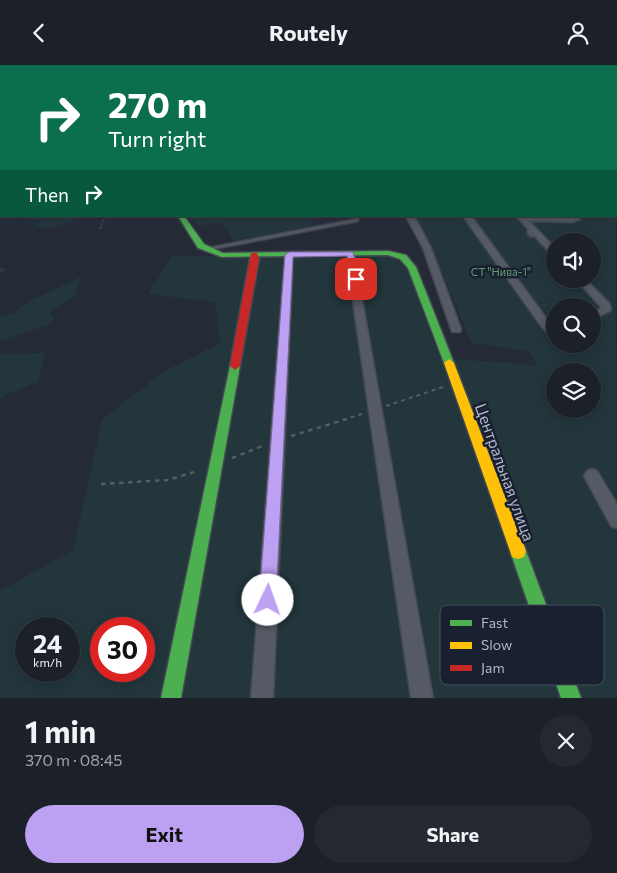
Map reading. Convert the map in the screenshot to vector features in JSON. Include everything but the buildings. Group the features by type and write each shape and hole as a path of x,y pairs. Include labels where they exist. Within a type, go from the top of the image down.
{"street":[{"path":"182,217 204,250 222,255 350,254 422,698"},
{"path":"411,217 427,248 456,329"},
{"path":"468,217 546,325"},
{"path":"521,217 573,220 576,219 575,217"},
{"path":"521,217 546,243"},
{"name":"Центральная улица","path":"350,254 398,254 407,258 412,266 424,294 536,605"},
{"path":"171,698 217,464 255,259 254,255"},
{"path":"262,698 289,255"},
{"path":"589,288 598,298"},
{"path":"601,301 606,309 601,312"},
{"path":"592,475 617,520"},
{"name":"Центральная улица","path":"565,685 570,698"}],"lane":[{"path":"204,250 357,220"}],"path":[{"path":"100,229 105,217"}],"green space":[{"path":"74,217 76,220 54,227 42,227 32,224 53,218 35,220 28,218"},
{"path":"192,217 316,217 310,218 318,230 235,244 221,222 199,226"},
{"name":"СТ \"Нива-1\"","path":"415,217 616,217 617,698 0,698 0,591 73,550 102,420 163,372 220,343 215,302 148,294 172,256 391,256 404,259 439,358 536,365 530,351 471,343 432,248"},
{"path":"81,277 76,295 49,313 55,317 50,324 0,341 0,316 14,313 28,302"},
{"path":"45,353 38,382 5,395 0,400 0,354"}],"traffic: fast":[{"path":"182,217 201,246 222,255 388,253 403,257 412,267 449,363"},
{"path":"171,698 235,366"},
{"path":"518,551 537,605"},
{"path":"566,685 571,698"}],"traffic: slow":[{"path":"449,363 518,551"}],"traffic: jam":[{"path":"235,366 255,259 254,255"}],"route":[{"path":"268,600 276,441 290,264 289,255 350,254 356,279"}]}
